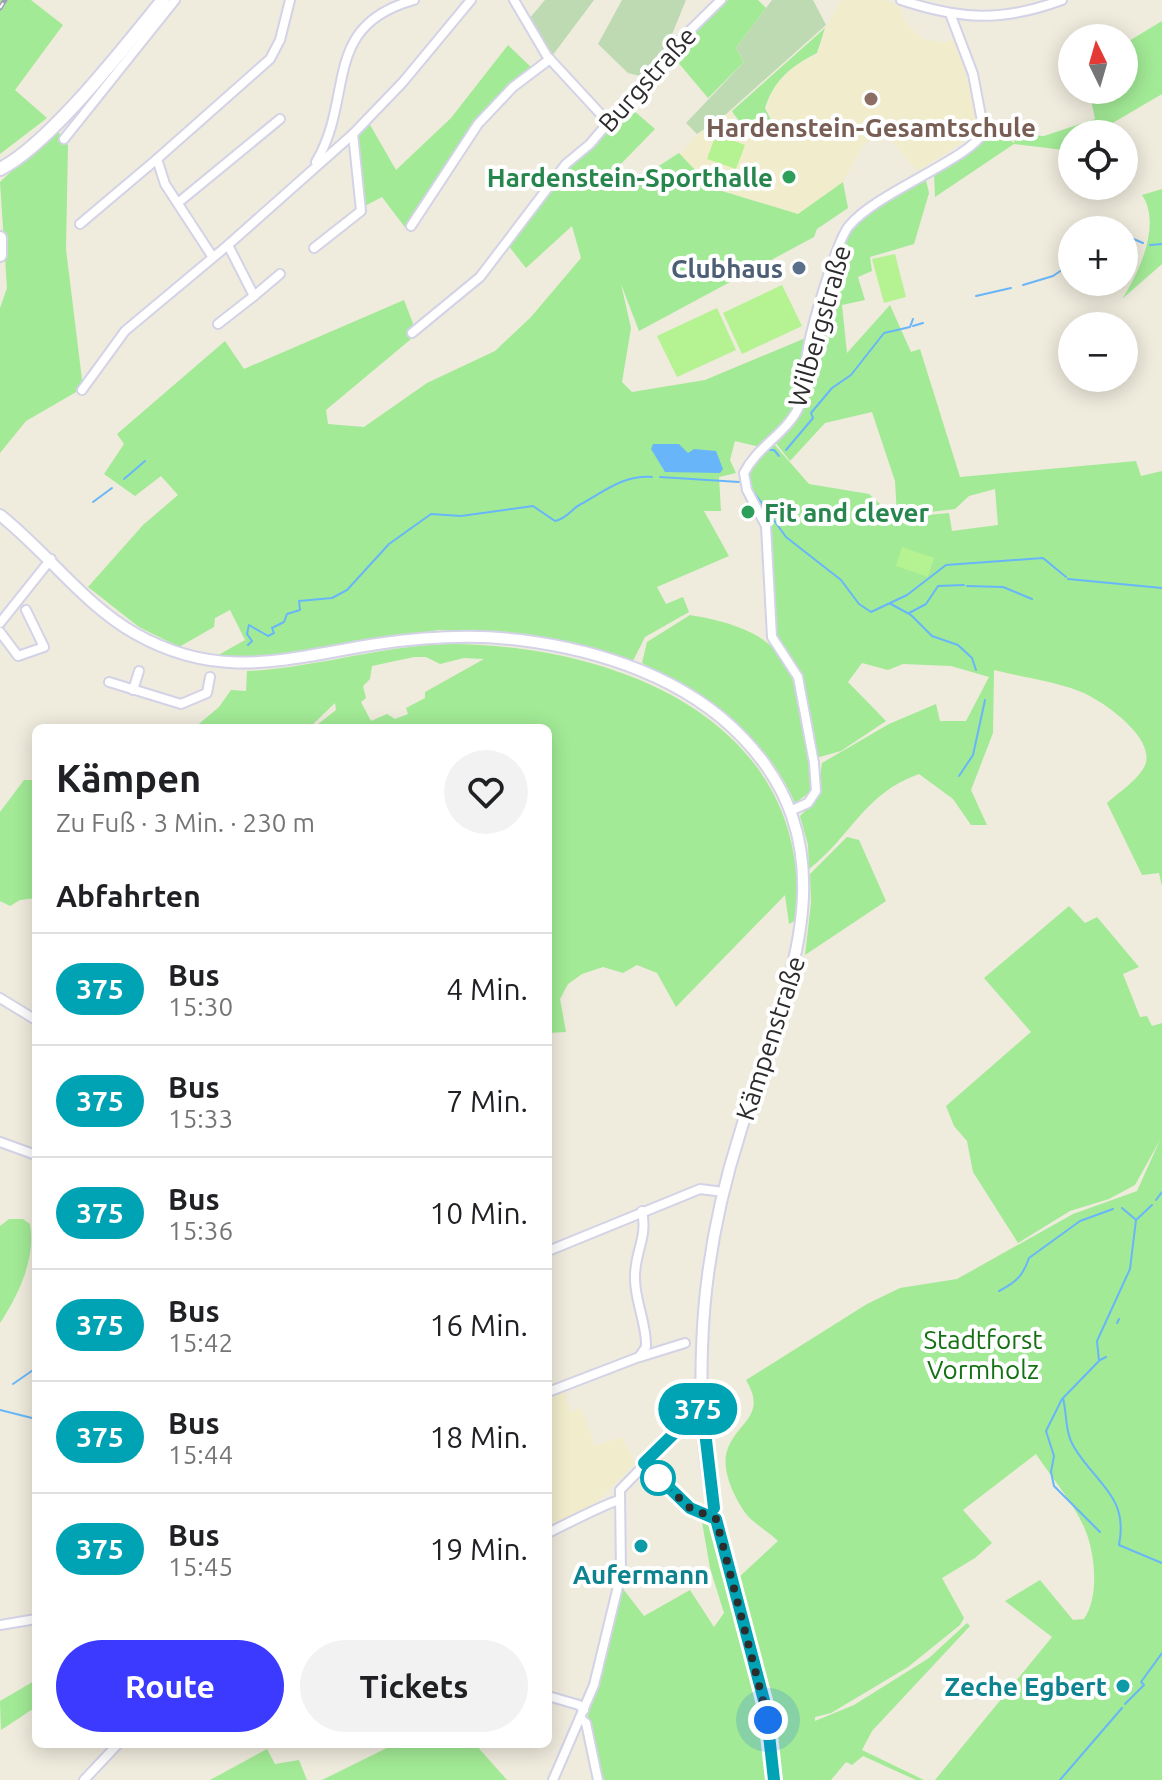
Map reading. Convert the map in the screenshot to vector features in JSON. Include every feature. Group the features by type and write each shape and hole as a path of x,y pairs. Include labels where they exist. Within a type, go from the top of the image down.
{"main road":[{"path":"3,170 66,113 163,0"},
{"path":"0,238 0,255"}],"street":[{"path":"64,139 175,0"},
{"path":"80,224 270,59 280,40 290,0"},
{"path":"312,169 328,137 342,75 356,38 377,14 414,0"},
{"path":"82,390 125,331 353,134 403,82 471,0"},
{"path":"514,0 550,59 607,121"},
{"name":"Burgstraße","path":"412,333 480,277 566,164 595,138 667,53 721,0"},
{"path":"901,0 951,16 983,17 1014,14 1062,0"},
{"name":"Wilbergstraße","path":"790,811 808,803 816,791 815,772 798,677 772,637 766,526 747,490 744,473 758,454 784,430 802,401 811,335 848,227 873,205 984,132 973,74 951,16"},
{"path":"411,226 478,124 513,87 550,59"},
{"path":"66,113 82,113"},
{"path":"179,202 280,119"},
{"path":"314,248 361,211 353,134"},
{"path":"157,159 165,184 212,256"},
{"path":"228,245 254,296"},
{"path":"218,324 280,274"},
{"name":"Kämpenstraße","path":"0,515 51,559 99,607 134,633 176,653 213,662 278,663 400,641 468,637 541,643 617,662 680,690 730,724 766,763 790,811 804,875 799,946 724,1192 705,1304 702,1406 716,1519 766,1708 774,1780"},
{"path":"0,623 51,559"},
{"path":"0,632 18,656 44,647 26,610"},
{"path":"133,690 139,671"},
{"path":"109,682 181,704 207,693 210,677"},
{"path":"0,998 32,1018"},
{"path":"0,1142 32,1154"},
{"path":"552,1249 700,1189 724,1192"},
{"path":"639,1357 646,1339 635,1278 637,1255 645,1239 642,1211"},
{"path":"552,1390 685,1343"},
{"path":"553,1780 594,1685 621,1574 620,1500 623,1485 702,1406"},
{"path":"644,1463 690,1508 716,1519"},
{"path":"552,1531 589,1516 611,1501 620,1500"},
{"path":"0,1625 32,1620"},
{"path":"552,1697 579,1705 598,1780"},
{"path":"84,1780 114,1748"}],"shaded area":[{"name":"Hardenstein-Gesamtschule","path":"841,0 884,0 899,6 905,22 921,38 943,43 955,39 980,123 977,133 918,171 886,135 864,143 843,182 798,214 712,188 680,154 697,135 731,112 739,126 773,140 781,139 767,109 773,88 794,66 818,54 825,30"},
{"path":"564,1392 571,1412 581,1408 595,1446 622,1437 635,1463 591,1508 552,1524 552,1396"}],"green space":[{"path":"0,0 31,0 63,25 15,90 47,118 0,154"},
{"path":"545,0 594,0 552,56 529,19"},
{"path":"622,0 686,0 666,49 640,76 628,73 598,44"},
{"path":"728,0 758,0 766,8 736,48 744,62 708,98 671,54"},
{"path":"772,0 813,0 826,25 725,115 697,134 686,123 744,62 736,48"},
{"path":"1162,21 1162,94 1118,120 1092,120 1095,119 1092,104 1138,104 1138,36"},
{"path":"825,28 817,53 785,75 769,98 765,108 780,138 759,135 746,127 732,111"},
{"path":"508,45 532,68 477,121 407,230 382,197 363,207 356,136 369,123 396,170 451,118"},
{"path":"625,103 655,129 618,167 626,187 679,153 712,188 798,214 843,182 848,208 817,229 814,237 639,331 621,284 631,328 622,382 632,392 705,380 808,337 802,386 787,420 764,448 735,441 730,460 736,473 719,477 721,511 704,511 729,556 657,587 666,604 683,597 689,612 645,637 633,661 541,638 439,630 243,661 213,658 245,640 230,610 215,618 214,627 179,647 139,627 88,587 143,525 178,495 161,476 135,496 104,474 124,444 117,434 225,341 244,369 404,300 417,334 326,410 328,424 364,427 427,383 495,351 531,317 581,258 572,226 526,268 507,244 568,165"},
{"path":"56,129 68,145 66,249 83,388 26,421 0,453 0,308 7,288 0,182"},
{"path":"1058,131 1058,149 1014,144 935,197 934,172 980,145 986,136 1007,138 1014,143 1016,135 1044,136"},
{"path":"716,134 745,145 736,169 707,159"},
{"path":"925,176 929,193 914,244 870,257 872,271 858,277 865,300 842,305 847,353 890,305 911,352 920,349 960,477 1136,461 1141,476 1162,471 1162,886 1159,873 1142,875 1107,803 1143,769 1147,758 1137,734 1114,712 1079,691 994,670 993,733 971,790 987,825 971,825 953,799 919,774 900,782 871,804 809,869 808,845 800,816 817,799 822,763 889,724 936,704 940,721 966,721 989,677 951,666 903,664 888,670 862,663 848,682 886,721 841,751 816,758 800,676 775,635 770,529 746,484 748,468 773,443 809,484 869,494 896,518 949,513 952,531 998,525 995,489 969,496 955,509 897,516 895,481 872,412 825,423 790,461 775,442 789,426 809,389 839,256 847,236 857,221 874,206"},
{"path":"1162,189 1162,264 1138,285 1138,269 1146,248 1150,220 1142,195"},
{"path":"895,254 906,297 884,303 872,259"},
{"path":"782,285 802,326 742,354 723,313"},
{"path":"717,308 736,350 677,377 657,336"},
{"path":"902,547 934,558 928,577 896,566"},
{"path":"690,615 729,624 757,636 776,650 788,669 796,690 814,780 812,791 795,803 767,756 732,720 642,663 647,642"},
{"path":"451,644 514,648 577,659 637,679 692,707 738,745 773,793 793,851 796,920 789,924 785,895 676,1007 657,973 637,965 623,973 603,967 582,974 568,984 560,999 566,1032 552,1033 552,724 318,724 336,710 335,703 313,724 199,724 219,707 231,690 246,691 247,671 298,666 374,652","holes":["414,657 426,657 440,664 464,658 484,659 425,692 425,698 406,708 408,714 395,719 387,714 371,721 361,702 366,698 363,686 370,679 372,666"]},
{"path":"24,780 32,780 32,898 20,900 10,906 0,901 0,812"},
{"path":"847,837 859,840 886,901 805,955 811,903 810,874"},
{"name":"Stadtforst Vormholz","path":"1069,906 1085,923 1097,917 1139,967 1123,974 1140,1017 1147,1016 1152,1026 1162,1023 1162,1780 935,1780 1052,1637 1005,1601 1040,1580 1073,1620 1084,1619 1089,1609 1094,1573 1088,1537 1074,1508 1036,1454 963,1510 992,1543 975,1558 942,1578 964,1618 960,1625 908,1667 831,1713 815,1717 815,1721 854,1705 929,1658 967,1623 970,1626 872,1731 862,1750 924,1780 916,1780 863,1756 852,1765 846,1762 831,1780 778,1780 771,1709 737,1579 778,1541 747,1515 734,1493 726,1467 727,1451 752,1411 754,1402 746,1380 867,1304 900,1288 957,1279 1073,1214 1137,1191 1160,1140 1135,1185 1109,1199 1070,1211 1018,1243 973,1172 967,1141 954,1126 946,1106 1031,1032 984,978"},
{"path":"9,1219 23,1219 30,1224 31,1250 14,1300 0,1323 0,1226"},
{"path":"701,1516 713,1521 764,1714 772,1780 601,1780 587,1718 604,1670 601,1662 620,1585 644,1616 690,1590 714,1627 724,1613 710,1568"},
{"path":"32,1682 32,1710 1,1730 0,1701"},
{"path":"387,1748 479,1748 507,1780 322,1780"},
{"path":"267,1749 275,1764 299,1760 307,1780 210,1780"}],"water":[{"path":"653,444 679,444 688,453 694,449 716,451 723,469 720,473 665,472 651,449"}],"waterway":[{"path":"1138,241 1143,243"},
{"path":"1150,245 1162,244"},
{"path":"1023,285 1058,273"},
{"path":"976,296 1011,288"},
{"path":"786,450 813,418 811,413 832,388 851,375 884,333 910,327 913,319"},
{"path":"913,326 923,323"},
{"path":"768,450 774,450 779,456"},
{"path":"124,479 145,461"},
{"path":"248,645 252,641 247,634 249,625 268,636 274,633 272,628 284,622 287,614 300,610 299,601 332,598 347,590 389,544 431,514 461,516 533,506 555,521 615,485 652,477"},
{"path":"660,477 739,482"},
{"path":"750,487 786,537 841,580 859,604 871,612 907,595 946,565 1043,558 1066,577"},
{"path":"93,502 112,488"},
{"path":"1068,579 1162,588"},
{"path":"909,613 926,604 938,586 964,585"},
{"path":"967,586 1003,587 1032,599"},
{"path":"891,604 911,615 932,636 958,645 972,658 976,670"},
{"path":"959,776 973,755 985,700"},
{"path":"1156,1200 1162,1192"},
{"path":"1152,1205 1136,1220 1130,1269 1097,1341 1099,1361 1063,1398 1071,1442 1115,1502 1121,1528 1119,1545 1162,1563"},
{"path":"1122,1208 1135,1219"},
{"path":"999,1291 1018,1278 1029,1258 1080,1221 1113,1209"},
{"path":"1117,1323 1119,1319"},
{"path":"1100,1360 1106,1357"},
{"path":"13,1384 32,1371"},
{"path":"1062,1399 1046,1431 1054,1456 1051,1472 1054,1486 1100,1532"},
{"path":"0,1410 32,1418"},
{"path":"1125,1704 1144,1685 1141,1682 1162,1653"},
{"path":"1060,1780 1122,1708"}],"railway":[{"path":"0,8 5,0"}],"bus line":[{"name":"375","path":"714,1508 705,1454 702,1406 644,1463 690,1508 716,1519 766,1708 774,1780"}],"place":[{"name":"Hardenstein-Gesamtschule","path":"871,99"},
{"name":"Hardenstein-Sporthalle","path":"789,177"},
{"name":"Clubhaus","path":"799,268"},
{"name":"Fit and clever","path":"748,512"},
{"name":"Aufermann","path":"641,1546"},
{"name":"Zeche Egbert","path":"1123,1686"}],"route":[{"path":"658,1478 690,1508 716,1519 768,1720"}]}
